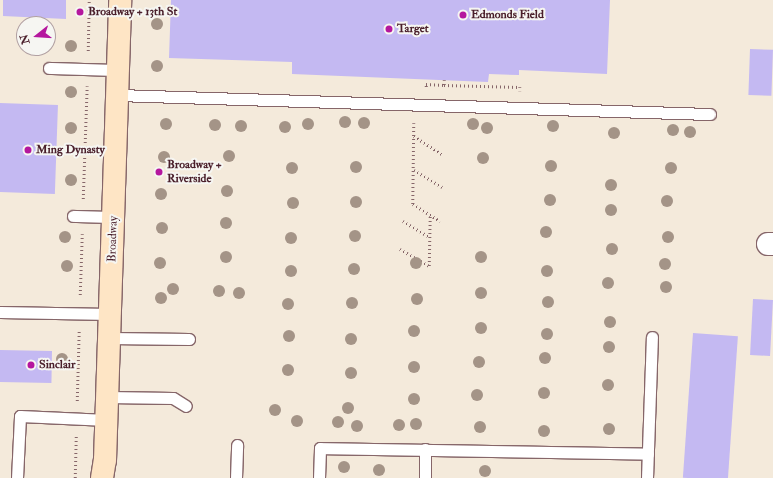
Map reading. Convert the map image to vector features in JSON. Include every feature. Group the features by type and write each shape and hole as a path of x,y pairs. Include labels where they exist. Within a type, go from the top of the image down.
{"main road":[{"name":"Broadway","path":"102,478 107,420 120,0"}],"lane":[{"path":"49,68 118,70"},
{"path":"117,95 710,114"},
{"path":"78,216 114,217"},
{"path":"0,312 110,314"},
{"path":"647,478 652,337"},
{"path":"109,338 189,339"},
{"path":"107,397 173,398 186,406"},
{"path":"17,478 20,416 107,420"},
{"path":"236,478 237,445"},
{"path":"319,478 320,448 648,454"},
{"path":"425,449 425,478"}],"path":[{"path":"75,478 80,314 78,216 90,0"},
{"path":"425,89 426,84 444,84 520,87 520,92"},
{"path":"414,123 413,204 440,221"},
{"path":"414,136 442,154"},
{"path":"413,170 442,187"},
{"path":"400,249 429,266 430,216"},
{"path":"404,221 430,237"}],"building":[{"path":"3,0 66,0 66,19 56,19 56,16 3,16"},
{"name":"Target","path":"171,0 610,0 607,74 519,70 519,75 489,74 488,82 292,74 292,62 169,58"},
{"path":"750,49 773,50 771,96 748,95"},
{"path":"0,103 58,105 55,194 0,192"},
{"path":"753,299 773,300 770,356 750,355"},
{"path":"693,333 738,336 728,478 683,478"},
{"path":"0,350 52,351 51,383 0,382"}],"place":[{"name":"Broadway + 13th St","path":"80,12"},
{"name":"Edmonds Field","path":"463,15"},
{"name":"Target","path":"389,29"},
{"name":"Ming Dynasty","path":"28,150"},
{"name":"Broadway + Riverside","path":"159,172"},
{"name":"Sinclair","path":"31,365"}]}
